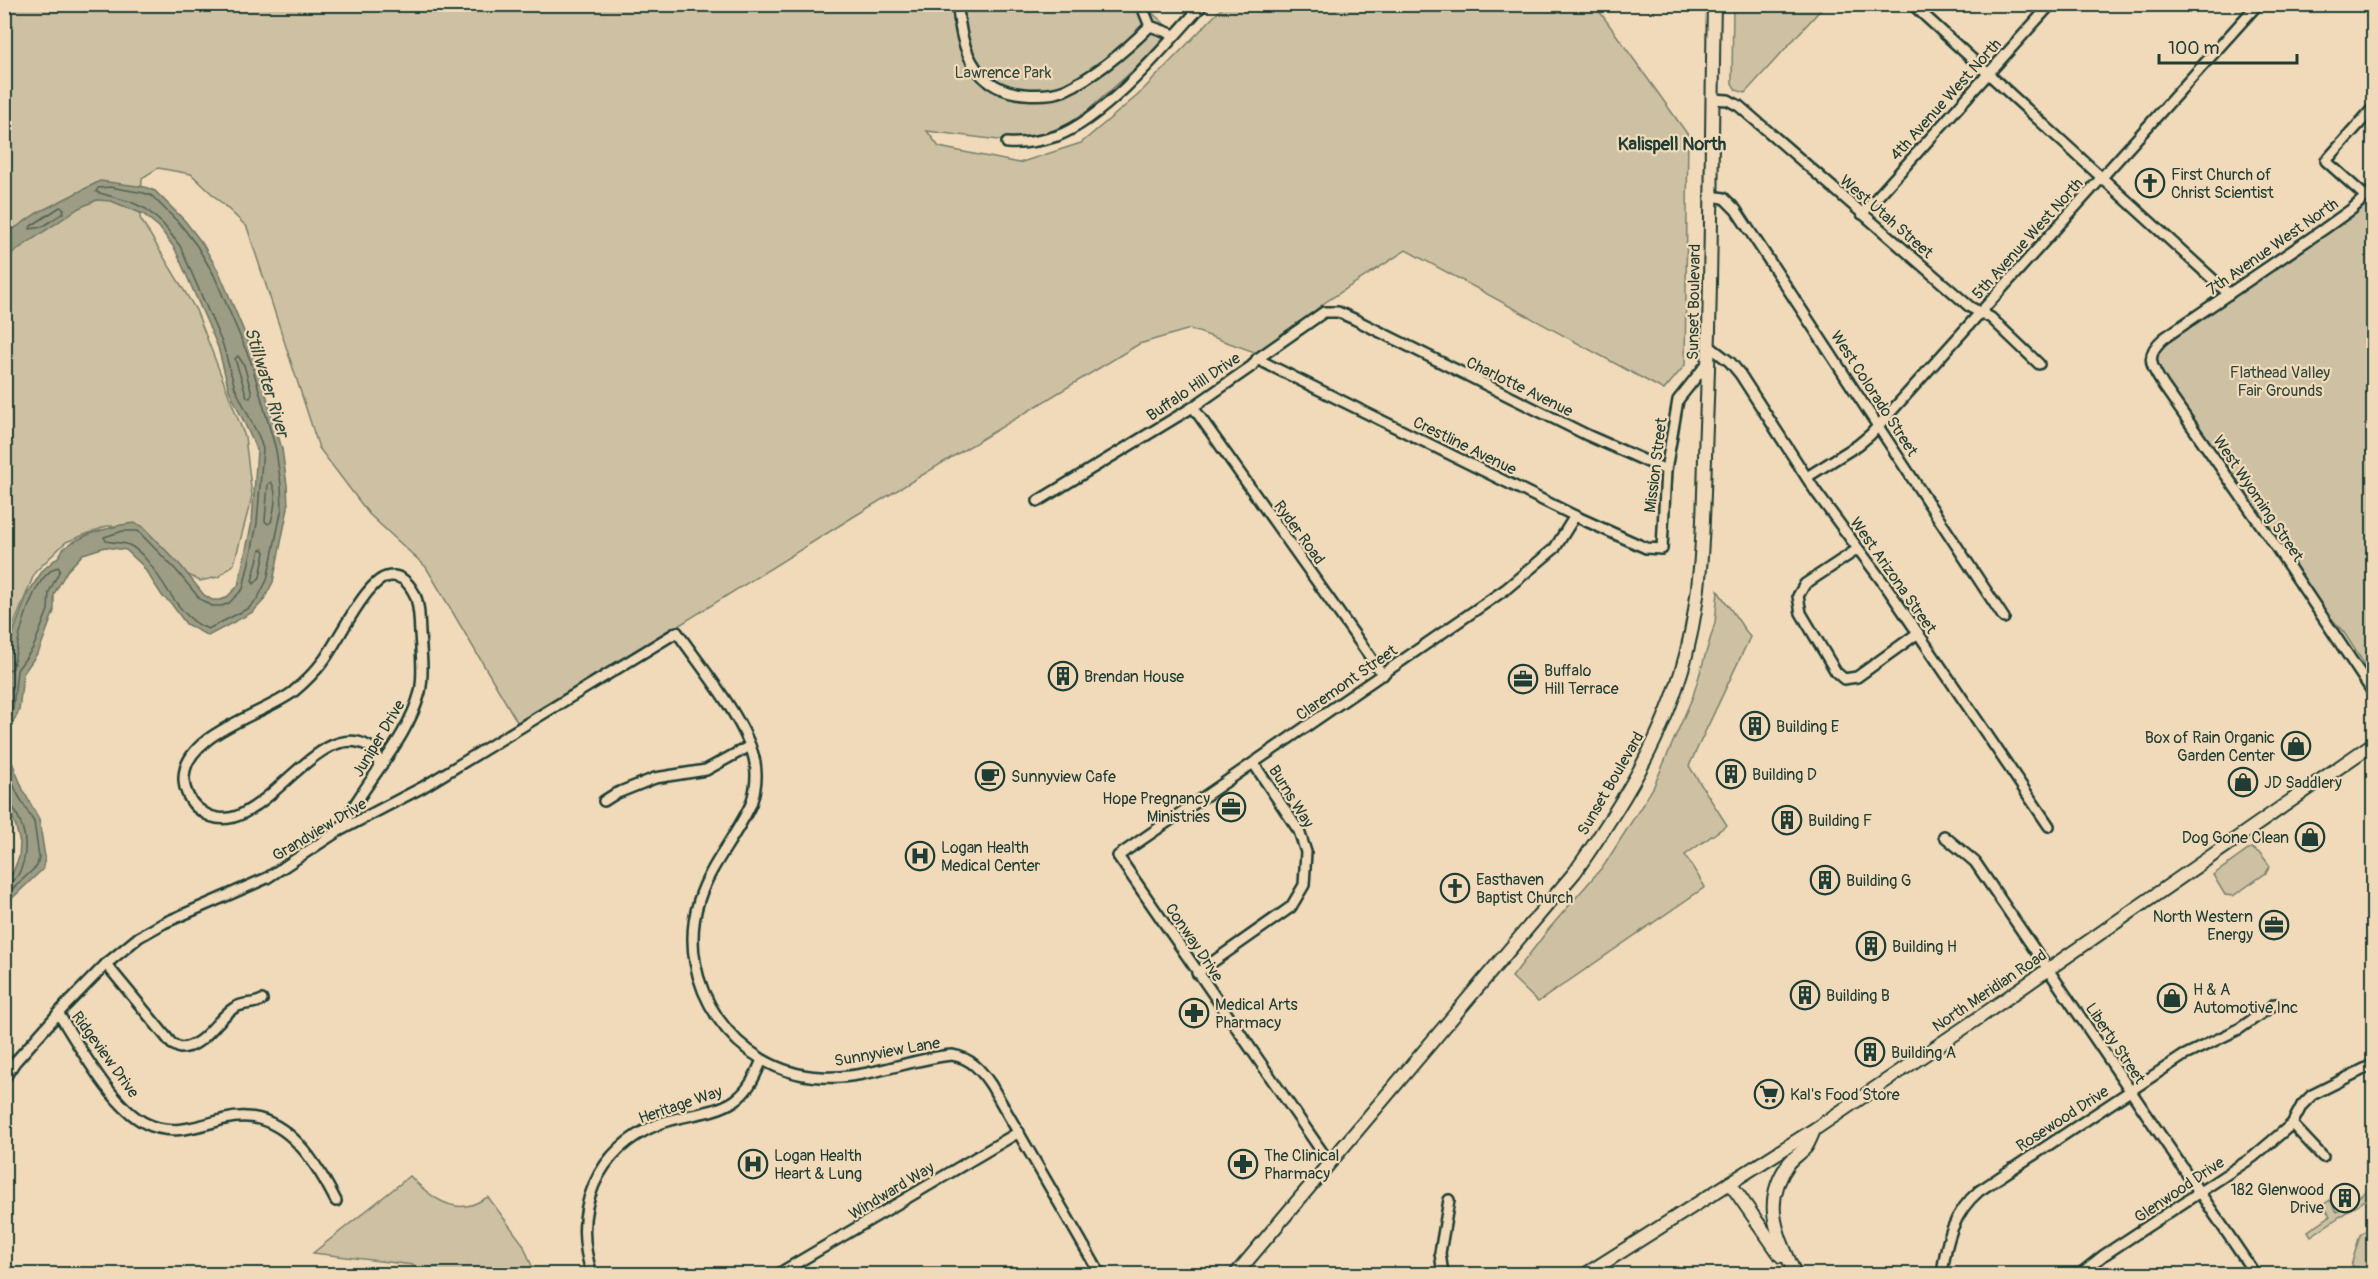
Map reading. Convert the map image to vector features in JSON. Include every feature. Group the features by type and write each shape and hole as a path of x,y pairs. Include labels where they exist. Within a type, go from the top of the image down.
{"main road":[{"name":"Sunset Boulevard","path":"1236,1275 1575,872 1614,817 1647,757 1670,705 1686,656 1698,594 1703,538 1709,361 1714,4"},
{"name":"North Meridian Road","path":"1586,1275 1815,1129 2373,743"},
{"path":"1794,1275 1773,1216 1775,1195 1779,1181 1790,1162 1806,1147 1815,1129"},
{"path":"1730,1183 1794,1275"}],"street":[{"path":"958,4 959,25 966,55 984,79 1007,93 1037,95 1063,91 1097,72 1150,26"},
{"path":"1141,4 1150,26 1175,35"},
{"path":"1007,143 1030,142 1055,136 1101,108 1132,79 1203,4"},
{"path":"1912,4 2229,294"},
{"name":"4th Avenue West North","path":"1862,214 2050,4"},
{"name":"5th Avenue West North","path":"1807,477 1858,445 1879,426 2258,4"},
{"path":"2367,4 2373,10"},
{"name":"West Utah Street","path":"1712,99 1728,100 1739,106 1970,307 1991,318 2039,364"},
{"path":"2365,196 2326,161 2373,107"},
{"name":"7th Avenue West North","path":"2184,325 2324,229 2373,189"},
{"name":"West Colorado Street","path":"1711,196 1724,198 1736,210 2004,618"},
{"name":"Buffalo Hill Drive","path":"1038,501 1193,407 1324,312 1338,312 1363,323"},
{"name":"Charlotte Avenue","path":"1363,323 1587,435 1666,470"},
{"name":"West Wyoming Street","path":"2184,325 2164,338 2152,350 2151,358 2157,376 2313,601 2373,694"},
{"name":"West Arizona Street","path":"1709,346 1730,362 1740,374 1807,477 1918,633 2049,826"},
{"name":"Crestline Avenue","path":"1257,359 1575,516 1646,548 1662,549"},
{"name":"Mission Street","path":"1662,549 1666,470 1678,400 1709,361"},
{"name":"Ryder Road","path":"1193,407 1383,675"},
{"name":"Claremont Street","path":"1118,856 1383,675 1532,568 1555,548 1575,516"},
{"path":"1858,549 1805,584 1798,596 1801,613 1836,672 1844,679 1857,677 1918,633"},
{"name":"Juniper Drive","path":"337,832 378,769 406,725 420,691 422,665 418,599 408,582 394,576 384,578 364,597 326,658 313,674 291,694 202,744 187,764 184,781 189,797 200,810 214,817 229,818 256,805 321,752 336,745 354,742 370,747 377,755 378,769"},
{"name":"Sunnyview Lane","path":"677,632 730,710 750,746 756,770 754,792 746,814 703,889 696,914 693,939 698,975 710,1006 732,1037 743,1048 786,1071 822,1077 861,1074 941,1056 962,1056 984,1074 1100,1275"},
{"name":"Grandview Drive","path":"4,1079 15,1062 58,1013 106,964 151,930 267,878 337,832 423,787 677,632"},
{"path":"604,801 615,794 655,778 706,771 750,746"},
{"name":"Burns Way","path":"1197,973 1291,907 1304,885 1306,852 1299,831 1254,764"},
{"name":"Liberty Street","path":"1944,836 1975,862 2255,1275"},
{"name":"Conway Drive","path":"1118,856 1329,1162"},
{"path":"106,964 172,1044 180,1048 196,1043 237,1006 262,1000"},
{"name":"Rosewood Drive","path":"1942,1275 1953,1226 1961,1210 1972,1196 2183,1056 2239,1029 2275,1004"},
{"name":"Ridgeview Drive","path":"58,1013 106,1085 136,1118 152,1126 170,1130 190,1129 243,1116 269,1121 284,1130 309,1155 336,1201"},
{"name":"Heritage Way","path":"592,1275 585,1242 585,1218 595,1183 613,1155 627,1141 652,1127 712,1110 735,1100 753,1080 762,1060"},
{"name":"Glenwood Drive","path":"2079,1275 2104,1255 2253,1157 2292,1124 2302,1105 2312,1095 2373,1064"},
{"path":"2292,1124 2323,1157"},
{"name":"Windward Way","path":"779,1274 1019,1132"},
{"path":"1443,1275 1440,1253 1449,1200"}],"green space":[{"name":"Lawrence Park","path":"1143,4 1173,32 1076,121 1041,135 1007,141 927,131 939,147 1019,163 1081,143 1138,95 1225,5 1595,5 1688,135 1685,365 1664,390 1406,250 1327,301 1260,354 1190,329 1139,344 853,517 519,725 426,567 369,514 319,448 247,227 191,174 158,168 142,178 140,218 196,310 245,437 252,496 234,564 218,577 200,581 173,567 136,526 107,526 66,542 35,572 13,627 5,662 5,5"},
{"path":"1733,4 1825,5 1745,93 1736,90 1732,83"},
{"name":"Flathead Valley Fair Grounds","path":"2373,195 2373,678 2345,634 2316,600 2160,372 2154,357 2158,350 2354,213"},
{"path":"1718,591 1750,637 1689,766 1727,825 1685,855 1705,887 1538,1002 1512,977 1548,930 1605,864 1653,788 1693,696 1715,623"},
{"path":"2251,848 2261,854 2270,866 2266,873 2233,896 2225,895 2213,875"},
{"path":"410,1176 429,1194 454,1206 471,1205 488,1197 523,1244 535,1274 424,1274 413,1265 313,1253"},
{"path":"2373,1187 2373,1194 2311,1236 2308,1231 2330,1216 2323,1205 2330,1200 2337,1212"},
{"path":"2373,1225 2373,1270 2351,1266 2360,1235"}],"water":[{"path":"100,181 145,187 155,191 185,221 202,243 219,272 256,360 282,449 287,485 288,508 273,582 263,601 253,612 208,636 186,624 170,602 163,597 142,565 126,550 105,547 83,554 67,571 54,594 54,611 39,651 23,674 19,711 10,728 5,745 5,678 12,636 28,593 43,570 73,542 92,533 134,523 142,526 181,566 204,595 212,600 226,598 238,586 252,522 257,450 229,390 218,347 175,249 159,227 143,214 111,201 97,200 79,208 5,258 5,235 37,213"},
{"path":"5,745 24,792 39,819 45,857 43,869 5,905 5,881 13,872 19,857 20,843 15,823 5,803"}],"place":[{"name":"First Church of Christ Scientist","path":"2150,183"},
{"name":"Brendan House","path":"1063,676"},
{"name":"Buffalo Hill Terrace","path":"1523,679"},
{"name":"Building E","path":"1755,726"},
{"name":"Box of Rain Organic Garden Center","path":"2296,746"},
{"name":"Building D","path":"1731,774"},
{"name":"Sunnyview Cafe","path":"990,776"},
{"name":"JD Saddlery","path":"2243,782"},
{"name":"Hope Pregnancy Ministries","path":"1231,807"},
{"name":"Building F","path":"1787,820"},
{"name":"Dog Gone Clean","path":"2310,837"},
{"name":"Logan Health Medical Center","path":"920,856"},
{"name":"Building G","path":"1825,880"},
{"name":"Easthaven Baptist Church","path":"1455,888"},
{"name":"North Western Energy","path":"2274,925"},
{"name":"Building H","path":"1871,946"},
{"name":"Building B","path":"1805,995"},
{"name":"H & A Automotive Inc","path":"2172,998"},
{"name":"Medical Arts Pharmacy","path":"1194,1013"},
{"name":"Building A","path":"1870,1052"},
{"name":"Kal's Food Store","path":"1769,1094"},
{"name":"Logan Health Heart & Lung","path":"753,1164"},
{"name":"The Clinical Pharmacy","path":"1243,1164"},
{"name":"182 Glenwood Drive","path":"2345,1198"}],"district":[{"name":"Kalispell North","path":"1672,144"}],"water label":[{"name":"Stillwater River","path":"267,382"}]}
